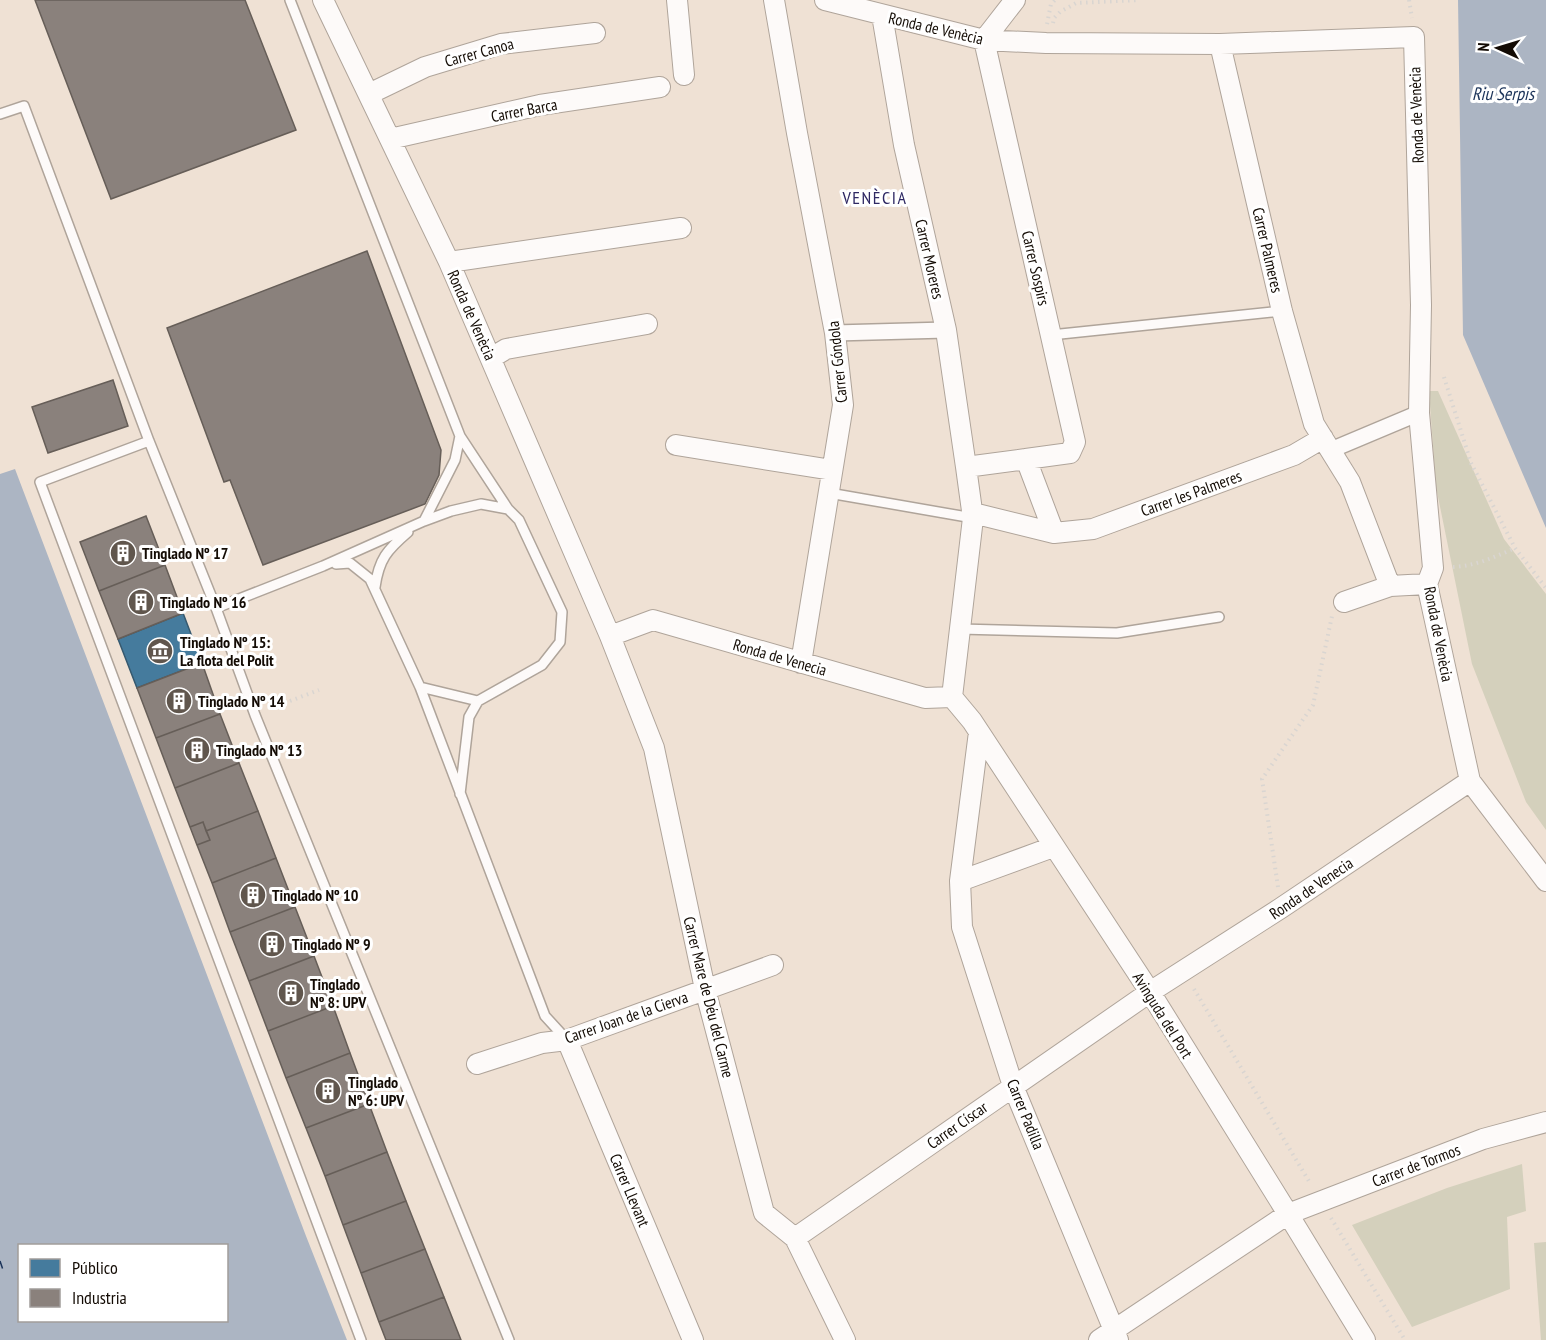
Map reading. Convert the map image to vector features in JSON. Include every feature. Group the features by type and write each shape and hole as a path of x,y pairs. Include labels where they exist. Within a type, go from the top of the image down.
{"street":[{"name":"Ronda de Venècia","path":"323,0 449,262 610,636"},
{"path":"677,0 684,75"},
{"name":"Carrer Góndola","path":"774,0 835,333 843,405 801,663"},
{"name":"Ronda de Venècia","path":"825,0 984,40 1049,43 1220,44 1414,37 1421,305 1419,413 1430,576 1470,781"},
{"path":"984,40 1015,0"},
{"name":"Carrer Moreres","path":"882,15 904,146 946,330 973,516 952,697"},
{"name":"Carrer Canoa","path":"369,94 425,67 501,44 595,33"},
{"name":"Carrer Sospirs","path":"984,40 1075,442 1071,453 1026,459"},
{"name":"Carrer Palmeres","path":"1220,44 1282,311 1314,424 1350,482 1390,586"},
{"name":"Carrer Barca","path":"390,139 540,105 660,87"},
{"path":"449,262 681,228"},
{"path":"491,358 506,350 647,324"},
{"path":"835,333 946,330"},
{"path":"1327,444 1419,413"},
{"name":"Carrer les Palmeres","path":"973,516 1054,533 1093,530 1327,444"},
{"path":"676,445 832,470"},
{"path":"966,467 1026,459 1054,533"},
{"path":"1344,602 1390,586 1430,576"},
{"name":"Ronda de Venecia","path":"610,636 653,620 925,698 952,697"},
{"name":"Carrer Mare de Déu del Carme","path":"610,636 654,748 705,989 764,1213 795,1238 845,1340"},
{"name":"Avinguda del Port","path":"952,697 979,732 1150,992 1365,1340"},
{"name":"Carrer Padilla","path":"979,732 960,881 962,927 1013,1086 1110,1336"},
{"path":"1470,781 1546,881"},
{"name":"Ronda de Venecia","path":"1150,992 1184,972 1470,781"},
{"path":"960,881 1053,847"},
{"name":"Carrer Joan de la Cierva","path":"477,1064 542,1043 567,1040 773,965"},
{"name":"Carrer Císcar","path":"795,1238 1150,992"},
{"name":"Carrer Llevant","path":"567,1040 693,1340"},
{"name":"Carrer de Tormos","path":"1110,1336 1288,1214 1483,1139 1546,1122"}],"lane":[{"path":"290,0 460,436 508,509 519,520 562,612 560,642 542,665 478,701 469,717 460,794"},
{"path":"0,114 24,106 149,441 216,608 255,715 509,1340"},
{"path":"1051,335 1282,311"},
{"path":"424,521 455,460 460,436"},
{"path":"149,441 40,482 361,1340"},
{"path":"829,493 973,516"},
{"path":"216,608 323,566 424,521 481,504 508,509"},
{"path":"375,589 379,566 383,558 415,526"},
{"path":"323,566 350,563 370,579 420,687 545,1016 567,1040"},
{"path":"960,629 1117,633 1219,617"},
{"path":"420,687 478,701"}],"path":[{"path":"1049,43 1054,18 1076,3 1139,0"},
{"path":"1444,377 1471,462 1515,548 1546,588"},
{"path":"1430,576 1493,558 1515,548"},
{"path":"1281,908 1262,779 1313,705 1333,611 1344,602"},
{"path":"290,702 319,690"},
{"path":"1184,972 1405,1340"}],"shaded area":[{"path":"1429,391 1438,391 1504,539 1546,594 1546,830 1526,802 1472,664 1436,487"},
{"path":"1522,1164 1526,1211 1507,1217 1510,1289 1412,1327 1352,1225 1447,1188"},
{"path":"1546,1242 1546,1340 1541,1340 1534,1243"}],"water":[{"name":"Riu Serpis","path":"1458,0 1546,0 1546,528 1463,335"},
{"path":"15,469 347,1340 0,1340 0,474"}],"building: Público":[{"name":"Tinglado Nº 15: La flota del Polit","path":"183,613 202,663 137,688 118,639"}],"building: Industria":[{"path":"35,0 245,0 296,130 111,199"},
{"path":"367,251 441,450 439,475 425,504 263,565 230,480 224,482 167,328"},
{"path":"113,380 128,426 48,453 32,407"},
{"name":"Tinglado Nº 17","path":"146,516 165,565 99,591 80,542"},
{"name":"Tinglado Nº 16","path":"165,565 183,613 118,639 99,591"},
{"name":"Tinglado Nº 14","path":"202,663 220,714 156,738 137,688"},
{"name":"Tinglado Nº 13","path":"220,714 239,763 175,788 156,738"},
{"path":"239,763 258,811 206,831 203,822 190,827 175,788"},
{"path":"258,811 276,858 212,883 197,845 210,840 206,831"},
{"path":"203,822 210,840 197,845 190,827"},
{"name":"Tinglado Nº 10","path":"276,858 295,907 230,932 212,883"},
{"name":"Tinglado Nº 9","path":"295,907 314,956 249,981 230,932"},
{"name":"Tinglado Nº 8: UPV","path":"314,956 333,1006 268,1031 249,981"},
{"path":"333,1006 350,1053 286,1078 268,1031"},
{"name":"Tinglado Nº 6: UPV","path":"350,1053 369,1104 306,1128 286,1078"},
{"path":"369,1104 387,1152 325,1176 306,1128"},
{"path":"387,1152 406,1201 343,1225 325,1176"},
{"path":"406,1201 425,1249 361,1273 343,1225"},
{"path":"425,1249 444,1297 379,1322 361,1273"},
{"path":"444,1297 461,1340 386,1340 379,1322"}],"ferry route":[{"path":"0,1261 3,1270 0,1273"}],"place":[{"name":"Tinglado Nº 17","path":"123,553"},
{"name":"Tinglado Nº 16","path":"141,602"},
{"name":"Tinglado Nº 15: La flota del Polit","path":"160,651"},
{"name":"Tinglado Nº 14","path":"179,701"},
{"name":"Tinglado Nº 13","path":"197,750"},
{"name":"Tinglado Nº 10","path":"253,895"},
{"name":"Tinglado Nº 9","path":"272,944"},
{"name":"Tinglado Nº 8: UPV","path":"291,993"},
{"name":"Tinglado Nº 6: UPV","path":"328,1091"}],"district":[{"name":"VENÈCIA","path":"875,198"}]}
